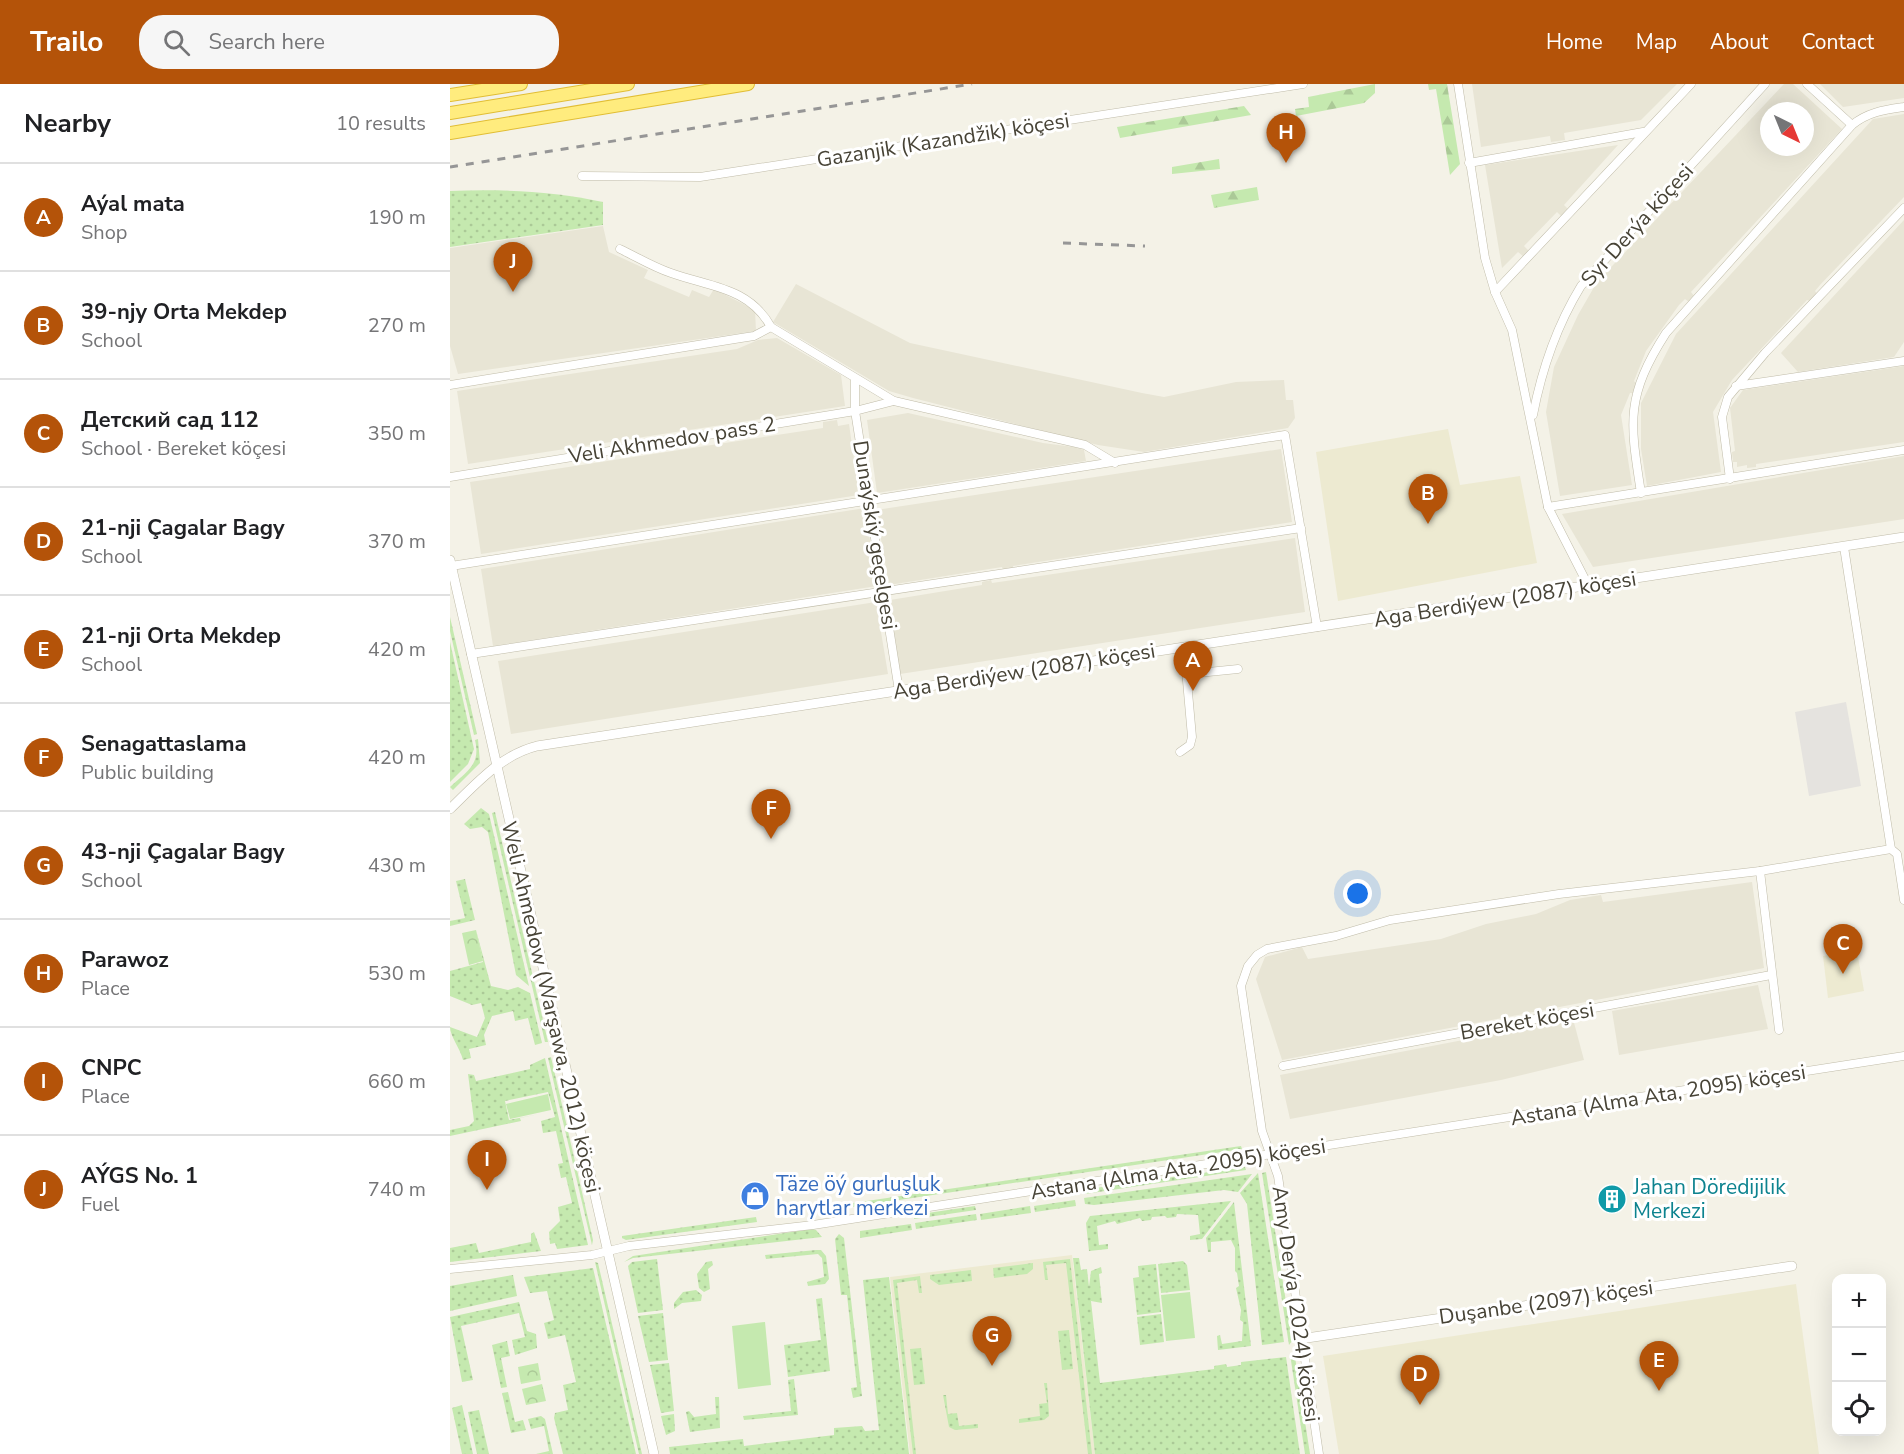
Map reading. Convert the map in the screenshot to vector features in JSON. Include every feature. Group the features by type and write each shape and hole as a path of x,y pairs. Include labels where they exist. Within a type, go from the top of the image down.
{"highway":[{"path":"450,95 521,84"},
{"path":"450,113 628,84"},
{"path":"450,133 748,84"}],"street":[{"name":"Gazanjik (Kazandžik) köçesi","path":"582,176 700,177 1303,84"},
{"path":"1458,84 1485,258 1495,292 1512,330 1532,419 1548,507 1589,587"},
{"path":"1495,292 1643,132 1691,84"},
{"name":"Syr Derýa köçesi","path":"1532,419 1543,369 1559,323 1581,286 1765,84"},
{"path":"1807,84 1852,125"},
{"path":"1641,493 1632,418 1640,385 1657,347 1678,318 1852,125 1863,116 1875,111 1904,107"},
{"path":"1470,163 1643,132"},
{"path":"1730,479 1722,413 1736,386 1904,208"},
{"path":"620,249 667,272 739,295 758,307 771,327 894,401 1078,443 1115,463"},
{"path":"450,385 741,339 754,336 771,327"},
{"path":"1736,386 1904,361"},
{"name":"Dunaýskiý geçelgesi","path":"855,379 855,411 899,691"},
{"name":"Veli Akhmedov pass 2","path":"450,477 855,411 894,401"},
{"path":"451,563 870,502 1285,435 1317,627"},
{"path":"1548,507 1904,450"},
{"path":"471,654 1301,528"},
{"name":"Aga Berdiýew (2087) köçesi","path":"450,809 495,766 518,751 537,746 1184,646 1589,587 1904,537"},
{"path":"1844,547 1904,900"},
{"name":"Weli Ahmedow (Warşawa, 2012) köçesi","path":"451,563 495,766 654,1454"},
{"path":"1180,752 1190,745 1192,737 1184,646"},
{"path":"1188,674 1238,669"},
{"name":"Amy Derýa (2024) köçesi","path":"1319,1454 1300,1339 1278,1176 1262,1131 1241,986 1248,966 1257,955 1267,949 1336,936 1390,920 1559,894 1760,872 1897,852"},
{"path":"1760,872 1779,1030"},
{"name":"Bereket köçesi","path":"1283,1066 1771,975"},
{"name":"Astana (Alma Ata, 2095) köçesi","path":"450,1269 813,1225 1904,1056"},
{"name":"Duşanbe (2097) köçesi","path":"1300,1339 1792,1266"}],"shaded area":[{"path":"1472,84 1677,84 1641,120 1564,133 1565,140 1551,142 1550,136 1481,147"},
{"path":"1784,84 1793,84 1813,102 1767,102"},
{"path":"1820,84 1904,84 1904,98 1843,107"},
{"path":"1814,103 1842,129 1691,292 1694,296 1689,302 1685,299 1679,305 1646,351 1634,381 1636,383 1633,393 1630,393 1621,415 1632,485 1560,496 1546,412 1554,367 1578,315 1597,282 1760,109 1760,156 1814,156"},
{"path":"1904,114 1904,197 1820,285 1815,291 1817,294 1810,301 1807,300 1732,380 1713,412 1721,472 1647,486 1641,449 1641,403 1676,334 1873,119"},
{"path":"1618,145 1564,205 1568,209 1561,216 1557,212 1524,246 1529,251 1524,257 1518,252 1502,268 1485,165"},
{"path":"1904,220 1904,342 1894,357 1798,372 1781,353"},
{"path":"603,226 609,252 648,270 644,278 689,297 692,290 709,297 714,289 755,310 756,331 458,374 450,346 450,248"},
{"path":"796,284 910,343 1142,393 1164,397 1236,382 1284,380 1286,400 1293,400 1295,418 1288,428 1144,452 1098,445 913,398 889,391 773,322"},
{"path":"777,338 841,375 845,406 468,464 457,391 737,349 758,340"},
{"path":"1904,366 1904,442 1756,464 1756,467 1747,468 1747,465 1737,467 1737,462 1733,462 1732,452 1735,451 1730,408 1743,390"},
{"path":"908,413 1043,443 1074,447 1084,450 1086,461 877,493 867,420"},
{"path":"837,420 838,426 849,424 859,495 481,554 470,482 823,428 823,422"},
{"path":"1448,429 1460,485 1520,476 1537,563 1338,601 1316,452"},
{"path":"1281,449 1292,522 1013,566 1013,569 1003,570 1002,567 889,585 876,510"},
{"path":"1904,456 1904,519 1593,567 1562,514"},
{"path":"865,508 877,586 493,646 481,569"},
{"path":"1295,538 1305,612 900,674 890,600 982,585 982,582 991,580 992,583"},
{"path":"876,602 888,674 511,734 498,661"},
{"path":"1846,702 1861,786 1809,796 1795,712"},
{"path":"1752,882 1764,968 1282,1060 1256,979 1265,957 1302,947 1308,959 1441,939 1486,924 1536,914 1570,900 1601,895 1603,902"},
{"path":"1857,951 1864,991 1828,998 1823,956"},
{"path":"1758,985 1768,1029 1619,1055 1612,1011"},
{"path":"1573,1019 1584,1060 1501,1080 1290,1119 1280,1075"},
{"path":"1072,1255 1095,1454 910,1454 890,1277"},
{"path":"1796,1284 1819,1454 1339,1454 1323,1356"}],"green space":[{"path":"1375,84 1375,93 1364,103 1296,116 1295,109 1309,107 1308,97"},
{"path":"1428,84 1447,84 1460,164 1450,175 1436,89 1429,90"},
{"path":"1244,106 1251,115 1120,138 1117,127"},
{"path":"1219,159 1220,169 1172,174 1172,167"},
{"path":"1257,187 1259,200 1214,208 1211,195"},
{"path":"450,191 527,192 565,195 603,202 603,225 450,247"},
{"path":"450,617 477,734 474,735 450,631"},
{"path":"450,642 474,749 468,764 450,782"},
{"path":"478,739 480,763 453,790 450,787 467,772 474,762 475,740"},
{"path":"481,808 489,814 529,986 516,975 488,832 482,827 470,829 464,824"},
{"path":"495,812 548,1042 545,1042 492,813"},
{"path":"465,879 475,920 450,926 450,921 465,918 456,881"},
{"path":"476,930 491,986 508,990 518,987 530,993 542,1043 535,1045 528,1018 515,1021 513,1011 492,1016 484,1035 486,1045 469,1049 471,1058 463,1060 450,1027 477,1037 485,1018 481,1003 472,1005 450,996 450,971 483,962"},
{"path":"476,930 483,961 469,965 462,933"},
{"path":"551,1057 593,1240 592,1245 548,1058"},
{"path":"545,1058 588,1245 557,1249 555,1243 550,1244 549,1232 560,1221 558,1207 572,1203 566,1177 561,1178 558,1164 563,1163 556,1131 543,1133 541,1121 555,1117 548,1092 505,1101 509,1120 539,1114 520,1118 521,1121 450,1136 450,1130 469,1126 474,1121 468,1074 474,1075 476,1081 530,1069 530,1065"},
{"path":"548,1094 551,1110 510,1119 506,1104"},
{"path":"1241,1146 1242,1149 819,1212 819,1208"},
{"path":"1245,1167 1246,1170 1085,1194 1088,1189"},
{"path":"1266,1172 1292,1341 1289,1345 1262,1173"},
{"path":"1258,1173 1284,1342 1262,1345 1247,1204 1240,1193"},
{"path":"1252,1174 1238,1192 1224,1190 1094,1205 1085,1204 1084,1198"},
{"path":"1075,1200 1076,1206 1035,1212 1034,1206"},
{"path":"1231,1201 1202,1239 1190,1240 1190,1236 1200,1234 1198,1215 1177,1214 1176,1217 1152,1217 1151,1220 1142,1221 1140,1218 1097,1226 1099,1245 1108,1244 1108,1249 1089,1251 1086,1223 1090,1216"},
{"path":"1234,1202 1251,1346 1218,1350 1217,1336 1220,1335 1222,1344 1242,1341 1243,1322 1240,1320 1241,1310 1236,1288 1239,1286 1235,1271 1235,1248 1231,1240 1211,1242 1211,1252 1208,1252 1206,1238"},
{"path":"975,1206 976,1210 914,1219 914,1215"},
{"path":"1030,1206 1031,1213 981,1220 980,1214"},
{"path":"976,1214 977,1220 916,1229 915,1223"},
{"path":"756,1217 757,1222 626,1240 622,1238 622,1236"},
{"path":"911,1224 912,1230 860,1238 860,1231"},
{"path":"816,1230 822,1237 633,1258 624,1262 633,1256"},
{"path":"534,1232 541,1251 450,1262 450,1248 476,1243 479,1253 531,1242 531,1234"},
{"path":"839,1234 844,1238 862,1396 853,1398 851,1388 857,1387 847,1295 841,1295 835,1239"},
{"path":"821,1250 826,1256 829,1279 825,1284 808,1286 807,1282 824,1277 822,1258 818,1254 766,1259 765,1255"},
{"path":"1073,1258 1079,1258 1081,1270 1087,1269 1089,1287 1091,1271 1101,1267 1102,1273 1099,1274 1102,1303 1091,1301 1100,1383 1214,1369 1214,1366 1226,1364 1227,1367 1241,1365 1241,1362 1286,1357 1300,1454 1095,1454"},
{"path":"657,1259 663,1310 638,1313 628,1266 632,1262"},
{"path":"1070,1259 1092,1454 1088,1454 1066,1263 1046,1265 1048,1280 1045,1280 1043,1262"},
{"path":"712,1261 713,1265 708,1269 710,1289 704,1292 699,1288 697,1274 706,1262"},
{"path":"1183,1261 1187,1265 1190,1290 1161,1293 1158,1264"},
{"path":"595,1262 598,1263 642,1454 639,1454"},
{"path":"1033,1263 1033,1269 1027,1274 994,1278 993,1268"},
{"path":"1156,1264 1161,1312 1137,1315 1133,1278 1139,1277 1138,1266"},
{"path":"593,1268 636,1454 563,1454 554,1418 555,1413 568,1410 563,1385 576,1382 565,1335 548,1339 544,1323 554,1320 547,1291 530,1293 524,1277"},
{"path":"971,1270 972,1281 939,1285 930,1279 930,1275"},
{"path":"513,1275 517,1296 450,1311 450,1286"},
{"path":"920,1276 922,1293 919,1293 917,1280 897,1283 916,1454 913,1454 893,1280"},
{"path":"889,1277 909,1454 670,1454 669,1447 743,1439 744,1446 834,1435 834,1428 862,1426 865,1431 879,1430 863,1280"},
{"path":"696,1290 702,1295 701,1301 682,1303 674,1309 674,1303 683,1292"},
{"path":"1190,1292 1195,1338 1166,1341 1161,1295"},
{"path":"822,1298 830,1371 788,1377 784,1345 821,1340 816,1299"},
{"path":"519,1302 527,1331 536,1334 537,1348 515,1355 512,1340 525,1337 519,1313 461,1326 473,1380 462,1382 450,1317"},
{"path":"663,1313 668,1360 649,1362 638,1316"},
{"path":"1161,1314 1164,1342 1140,1345 1137,1317"},
{"path":"765,1322 771,1385 738,1389 732,1326"},
{"path":"1069,1330 1073,1369 1062,1370 1058,1331"},
{"path":"507,1341 510,1356 501,1358 507,1387 501,1388 492,1345"},
{"path":"921,1348 925,1384 914,1385 910,1349"},
{"path":"1290,1354 1295,1357 1310,1454 1305,1454"},
{"path":"538,1363 541,1380 521,1384 518,1367"},
{"path":"669,1363 674,1411 661,1413 650,1365"},
{"path":"794,1379 798,1415 744,1420 743,1416 791,1411 788,1380"},
{"path":"1044,1383 1047,1383 1049,1416 1044,1420 1019,1423 1019,1419 1040,1416 1039,1404 1047,1403"},
{"path":"542,1384 546,1401 526,1405 522,1389"},
{"path":"508,1392 515,1422 523,1420 526,1430 511,1433 502,1393"},
{"path":"943,1395 946,1395 948,1414 957,1413 959,1426 978,1424 978,1428 955,1430 949,1427"},
{"path":"715,1397 719,1397 720,1428 690,1432 686,1412 689,1411 694,1417 716,1414"},
{"path":"462,1405 473,1454 462,1454 452,1408"},
{"path":"479,1410 489,1454 477,1454 468,1412"},
{"path":"674,1414 675,1431 666,1435 661,1416"},
{"path":"541,1416 545,1419 553,1454 536,1454 549,1451 544,1426 531,1429 528,1419"}],"railway":[{"path":"450,167 972,84"},
{"path":"1063,243 1145,246"}],"place":[{"name":"Parawoz","path":"1286,163"},
{"name":"AÝGS No. 1","path":"513,292"},
{"name":"39-njy Orta Mekdep","path":"1428,524"},
{"name":"Aýal mata","path":"1193,691"},
{"name":"Senagattaslama","path":"771,839"},
{"name":"Детский сад 112","path":"1843,974"},
{"name":"CNPC","path":"487,1190"},
{"name":"Täze öý gurluşluk harytlar merkezi","path":"755,1196"},
{"name":"Jahan Döredijilik Merkezi","path":"1612,1199"},
{"name":"43-nji Çagalar Bagy","path":"992,1366"},
{"name":"21-nji Orta Mekdep","path":"1659,1391"},
{"name":"21-nji Çagalar Bagy","path":"1420,1405"}]}
